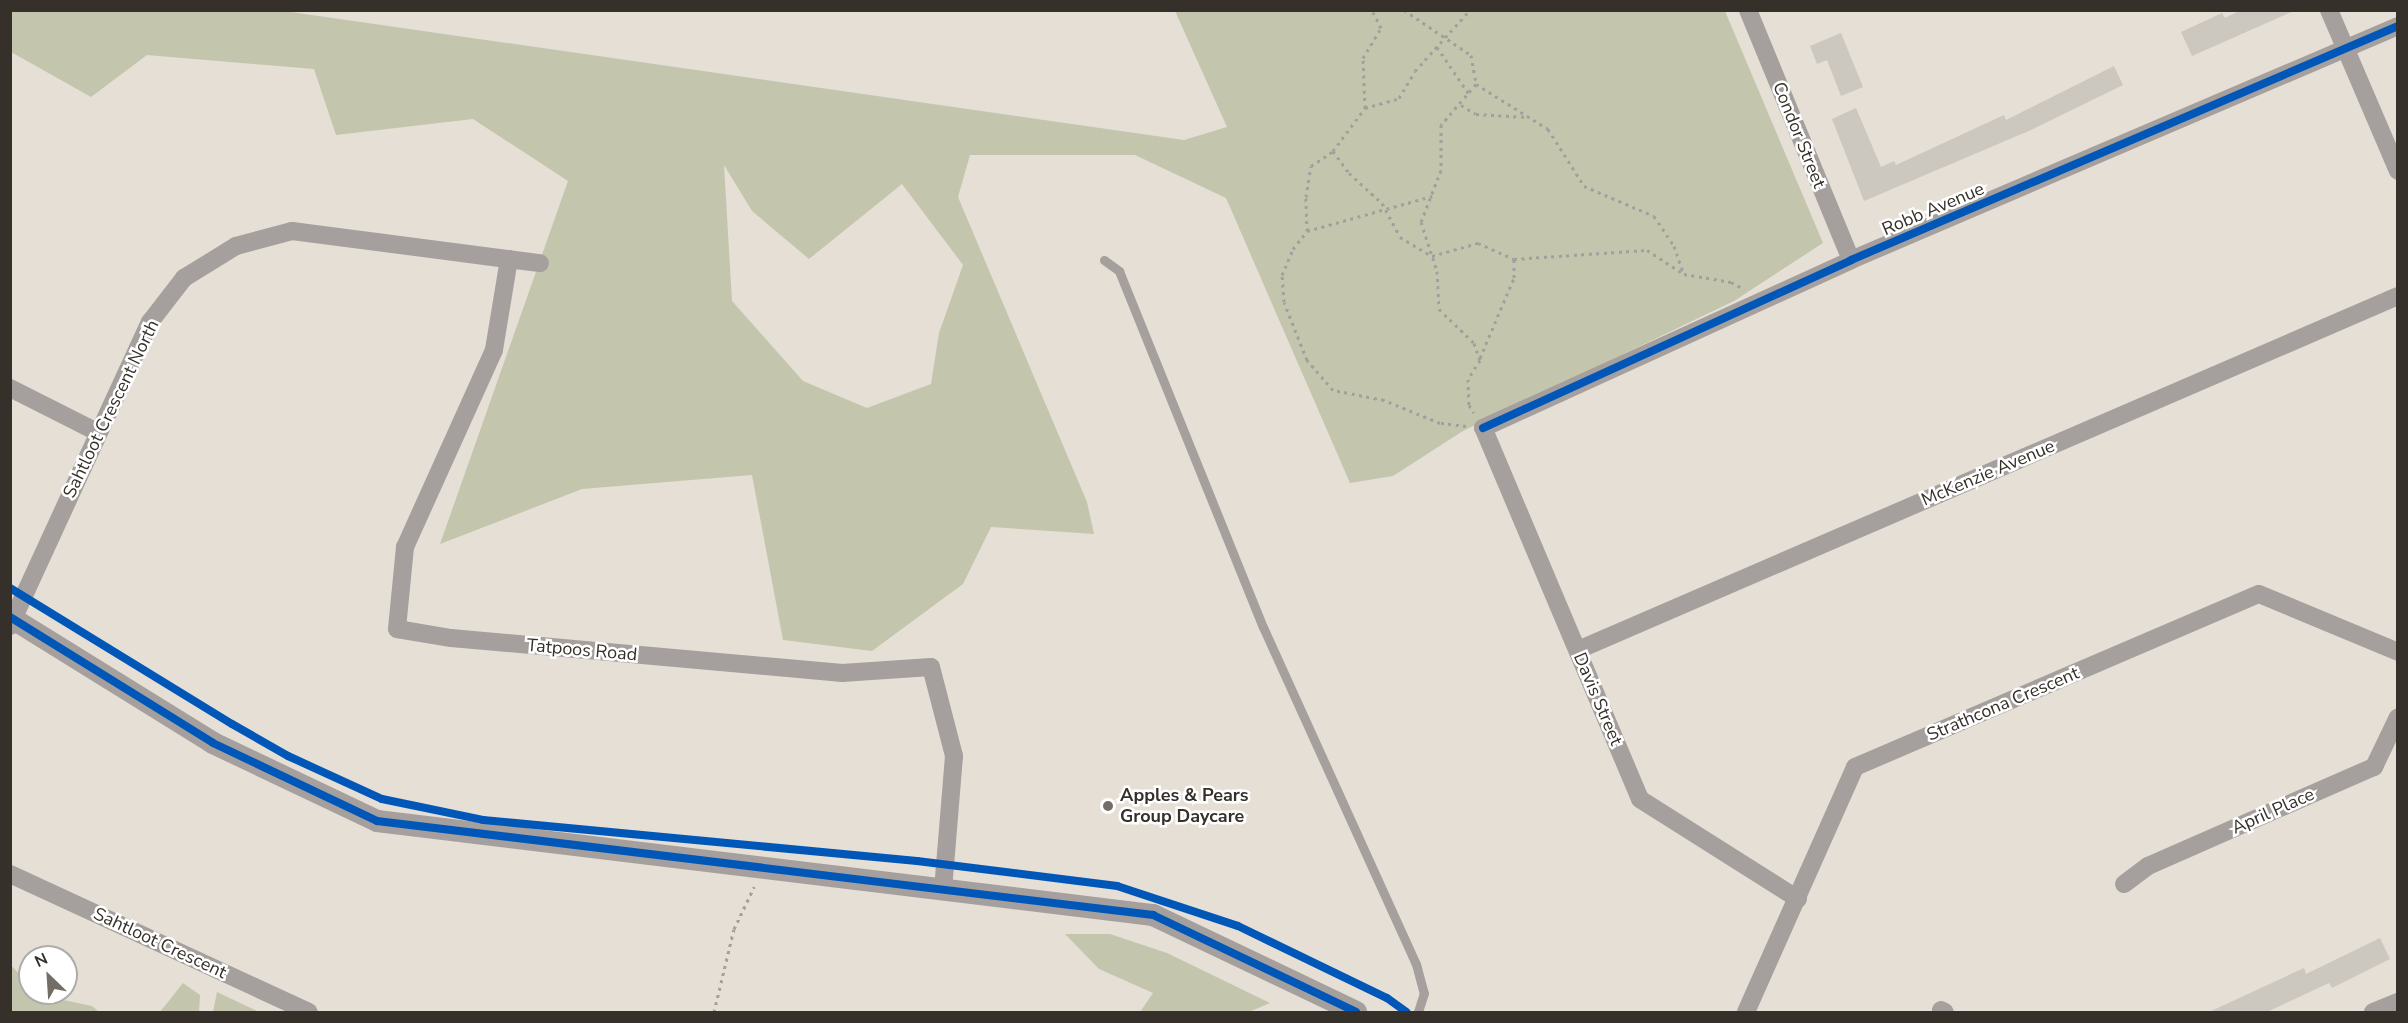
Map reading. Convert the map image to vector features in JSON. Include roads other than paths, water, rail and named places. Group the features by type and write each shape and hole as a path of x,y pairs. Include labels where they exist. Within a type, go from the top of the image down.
{"street":[{"name":"Condor Street","path":"1748,10 1851,260"},
{"path":"2329,10 2397,171"},
{"name":"Robb Avenue","path":"1483,428 1851,260 2397,26"},
{"name":"Sahtloot Crescent North","path":"12,621 97,432 150,322 184,278 236,246 292,231 540,263"},
{"name":"Tatpoos Road","path":"509,259 494,350 405,547 397,629 451,638 842,673 931,667 954,756 942,890"},
{"name":"McKenzie Avenue","path":"1578,650 2397,296"},
{"path":"10,388 97,432"},
{"name":"Davis Street","path":"1483,428 1640,799 1798,899"},
{"name":"Strathcona Crescent","path":"1746,1012 1855,767 2259,594 2397,652"},
{"path":"12,621 213,743 377,821 1153,915 1356,1012"},
{"name":"April Place","path":"2124,884 2148,866 2374,766 2397,717"},
{"name":"Sahtloot Crescent","path":"10,874 309,1012"},
{"path":"2373,1012 2397,1002"}],"lane":[{"path":"1104,260 1119,271 1263,627 1416,964 1424,993 1418,1012"}],"place":[{"name":"Apples & Pears Group Daycare","path":"1108,806"}]}
